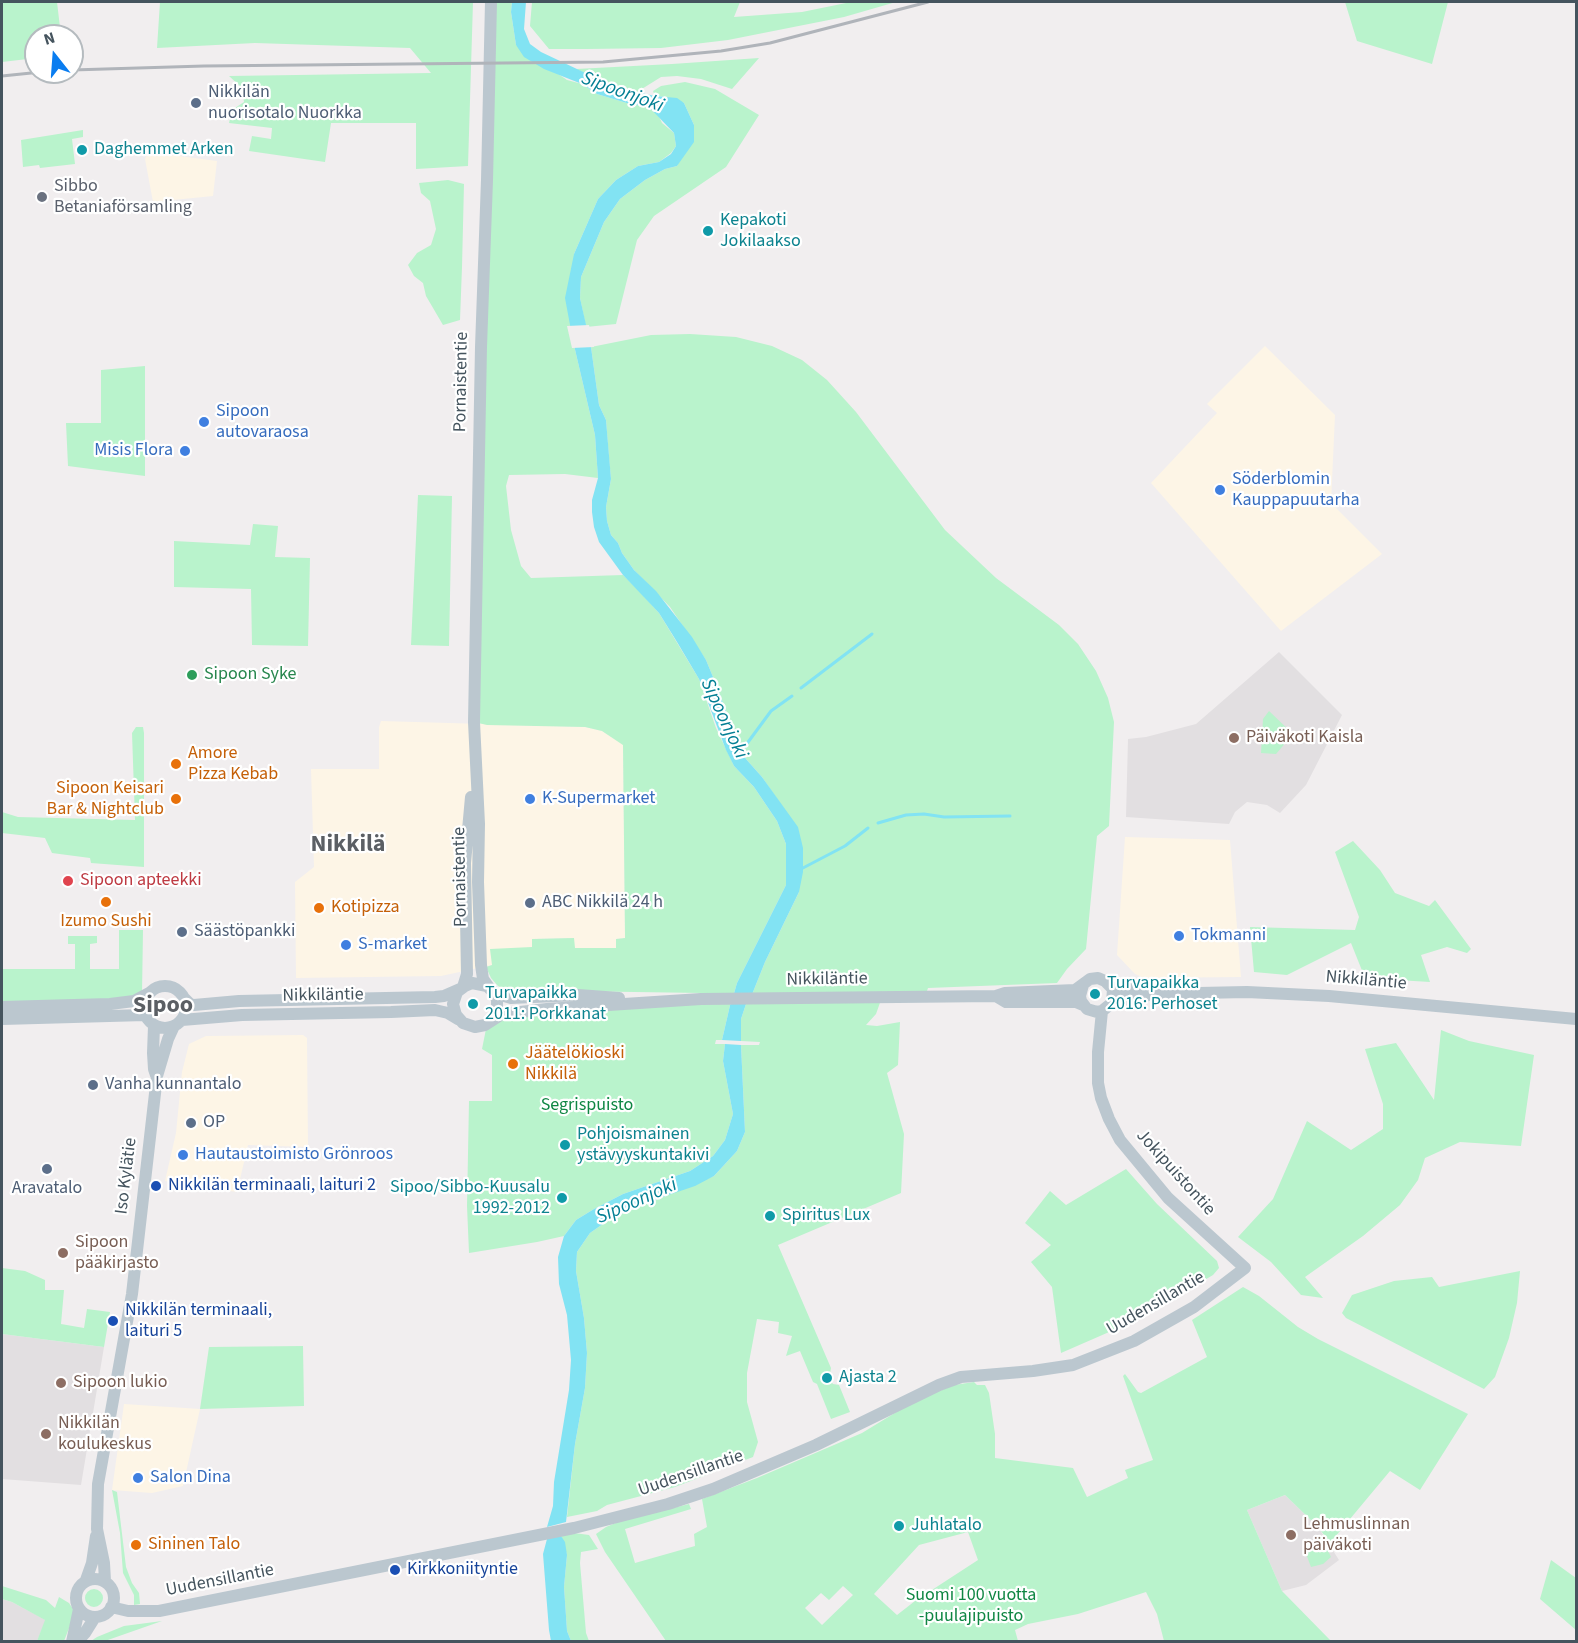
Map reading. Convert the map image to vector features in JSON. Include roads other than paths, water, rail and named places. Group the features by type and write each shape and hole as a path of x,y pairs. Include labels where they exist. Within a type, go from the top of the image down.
{"street":[{"name":"Pornaistentie","path":"491,2 474,710 481,965 483,979 492,991"},
{"name":"Pornaistentie","path":"461,988 467,974 465,863 475,764"},
{"path":"1100,978 1110,984 1113,989 1107,1007 1097,1012 1085,1007 1080,996 1083,985 1090,980 1100,978"},
{"path":"476,983 492,991 497,1005 492,1019 476,1027 461,1022 453,1006 455,996 461,988 476,983"},
{"name":"Nikkiläntie","path":"492,1019 513,1012 659,1000 996,996 1005,993 1075,990 1083,985"},
{"path":"2,1006 110,1004 134,1001 157,987 170,986 184,998 186,1008 178,1023 166,1029 154,1026 145,1015 144,1002 149,993"},
{"name":"Nikkiläntie","path":"184,998 190,1004 195,1005 239,1001 435,998 461,988"},
{"name":"Nikkiläntie","path":"1113,989 1137,989 1151,994"},
{"name":"Nikkiläntie","path":"492,991 511,998 578,995 659,1000"},
{"name":"Nikkiläntie","path":"1107,1007 1151,994 1247,992 1329,996 1576,1019"},
{"name":"Nikkiläntie","path":"996,996 1006,1002 1076,1002 1085,1007"},
{"name":"Jokipuistontie","path":"1085,1007 1092,1020 1098,1052 1098,1083 1101,1098 1120,1140 1168,1198 1245,1268"},
{"name":"Jokipuistontie","path":"1098,1052 1107,1007"},
{"name":"Nikkiläntie","path":"178,1023 242,1015 435,1010 448,1013 461,1022"},
{"path":"2,1019 145,1015"},
{"name":"Iso Kylätie","path":"87,1580 98,1529 98,1484 130,1303 157,1076 168,1039 178,1023"},
{"name":"Iso Kylätie","path":"154,1026 153,1053 157,1076"},
{"name":"Uudensillantie","path":"111,1607 128,1611 159,1611 574,1528 668,1504 713,1489 816,1445 950,1380 1073,1365 1097,1357 1160,1327 1194,1306 1245,1268"},
{"name":"Iso Kylätie","path":"98,1529 105,1581"},
{"path":"98,1578 105,1581 113,1591 114,1600 111,1607 104,1614 95,1617 83,1613 75,1600 78,1587 87,1580 98,1578"},
{"path":"72,1641 79,1609"},
{"path":"77,1641 95,1617"}],"water":[{"name":"Sipoonjoki","path":"512,2 526,2 524,29 530,44 541,52 615,87 655,96 677,98 684,103 694,125 694,142 677,166 665,169 645,180 620,199 604,222 581,277 580,298 591,347 599,405 606,420 611,479 606,507 611,535 634,570 656,591 692,637 706,660 737,742 746,759 798,827 803,848 803,872 799,892 765,962 751,997 733,997 737,983 786,885 786,844 777,821 754,787 734,766 699,679 677,642 659,613 623,575 599,542 592,512 592,500 598,478 595,435 565,298 574,254 598,199 616,180 638,166 659,162 671,154 676,146 674,133 649,107 597,94 582,84 544,69 524,57 516,45 511,12"},
{"path":"731,1001 747,1001 741,1019 741,1041 722,1040"},
{"name":"Sipoonjoki","path":"725,1044 741,1045 745,1132 737,1151 714,1176 695,1186 642,1204 610,1219 590,1233 577,1252 576,1271 587,1353 585,1388 575,1444 566,1522 547,1527 553,1506 554,1482 569,1390 571,1360 567,1315 559,1284 558,1257 564,1236 576,1220 594,1209 623,1194 690,1171 713,1156 725,1140 733,1114 723,1061"},
{"path":"561,1536 565,1542 567,1555 564,1587 567,1631 571,1641 551,1641 543,1554 547,1539"}],"waterway":[{"path":"801,688 872,634"},
{"name":"Sipoonjoki","path":"740,753 771,711 792,696"},
{"path":"878,823 906,815 924,814 944,817 1010,816"},
{"path":"801,869 845,846 868,828"}],"railway":[{"path":"84,70 204,66 603,62 721,51 770,43 928,2"},
{"path":"2,76 24,74"}],"place":[{"name":"Nikkilän nuorisotalo Nuorkka","path":"196,103"},
{"name":"Daghemmet Arken","path":"82,150"},
{"name":"Sibbo Betaniaförsamling","path":"42,197"},
{"name":"Kepakoti Jokilaakso","path":"708,231"},
{"name":"Sipoon autovaraosa","path":"204,422"},
{"name":"Misis Flora","path":"185,451"},
{"name":"Söderblomin Kauppapuutarha","path":"1220,490"},
{"name":"Sipoon Syke","path":"192,675"},
{"name":"Päiväkoti Kaisla","path":"1234,738"},
{"name":"Amore Pizza Kebab","path":"176,764"},
{"name":"Sipoon Keisari Bar & Nightclub","path":"176,799"},
{"name":"K-Supermarket","path":"530,799"},
{"name":"Sipoon apteekki","path":"68,881"},
{"name":"Izumo Sushi","path":"106,902"},
{"name":"ABC Nikkilä 24 h","path":"530,903"},
{"name":"Kotipizza","path":"319,908"},
{"name":"Säästöpankki","path":"182,932"},
{"name":"Tokmanni","path":"1179,936"},
{"name":"S-market","path":"346,945"},
{"name":"Turvapaikka 2016: Perhoset","path":"1095,994"},
{"name":"Turvapaikka 2011: Porkkanat","path":"473,1004"},
{"name":"Jäätelökioski Nikkilä","path":"513,1064"},
{"name":"Vanha kunnantalo","path":"93,1085"},
{"name":"OP","path":"191,1123"},
{"name":"Pohjoismainen ystävyyskuntakivi","path":"565,1145"},
{"name":"Hautaustoimisto Grönroos","path":"183,1155"},
{"name":"Aravatalo","path":"47,1169"},
{"name":"Nikkilän terminaali, laituri 2","path":"156,1186"},
{"name":"Sipoo/Sibbo-Kuusalu 1992-2012","path":"562,1198"},
{"name":"Spiritus Lux","path":"770,1216"},
{"name":"Sipoon pääkirjasto","path":"63,1253"},
{"name":"Nikkilän terminaali, laituri 5","path":"113,1321"},
{"name":"Ajasta 2","path":"827,1378"},
{"name":"Sipoon lukio","path":"61,1383"},
{"name":"Nikkilän koulukeskus","path":"46,1434"},
{"name":"Salon Dina","path":"138,1478"},
{"name":"Juhlatalo","path":"899,1526"},
{"name":"Lehmuslinnan päiväkoti","path":"1291,1535"},
{"name":"Sininen Talo","path":"136,1545"},
{"name":"Kirkkoniityntie","path":"395,1570"}],"district":[{"name":"Nikkilä","path":"348,846"},
{"name":"Sipoo","path":"163,1007"}],"park label":[{"name":"Segrispuisto","path":"587,1106"},
{"name":"Suomi 100 vuotta -puulajipuisto","path":"971,1606"}]}
